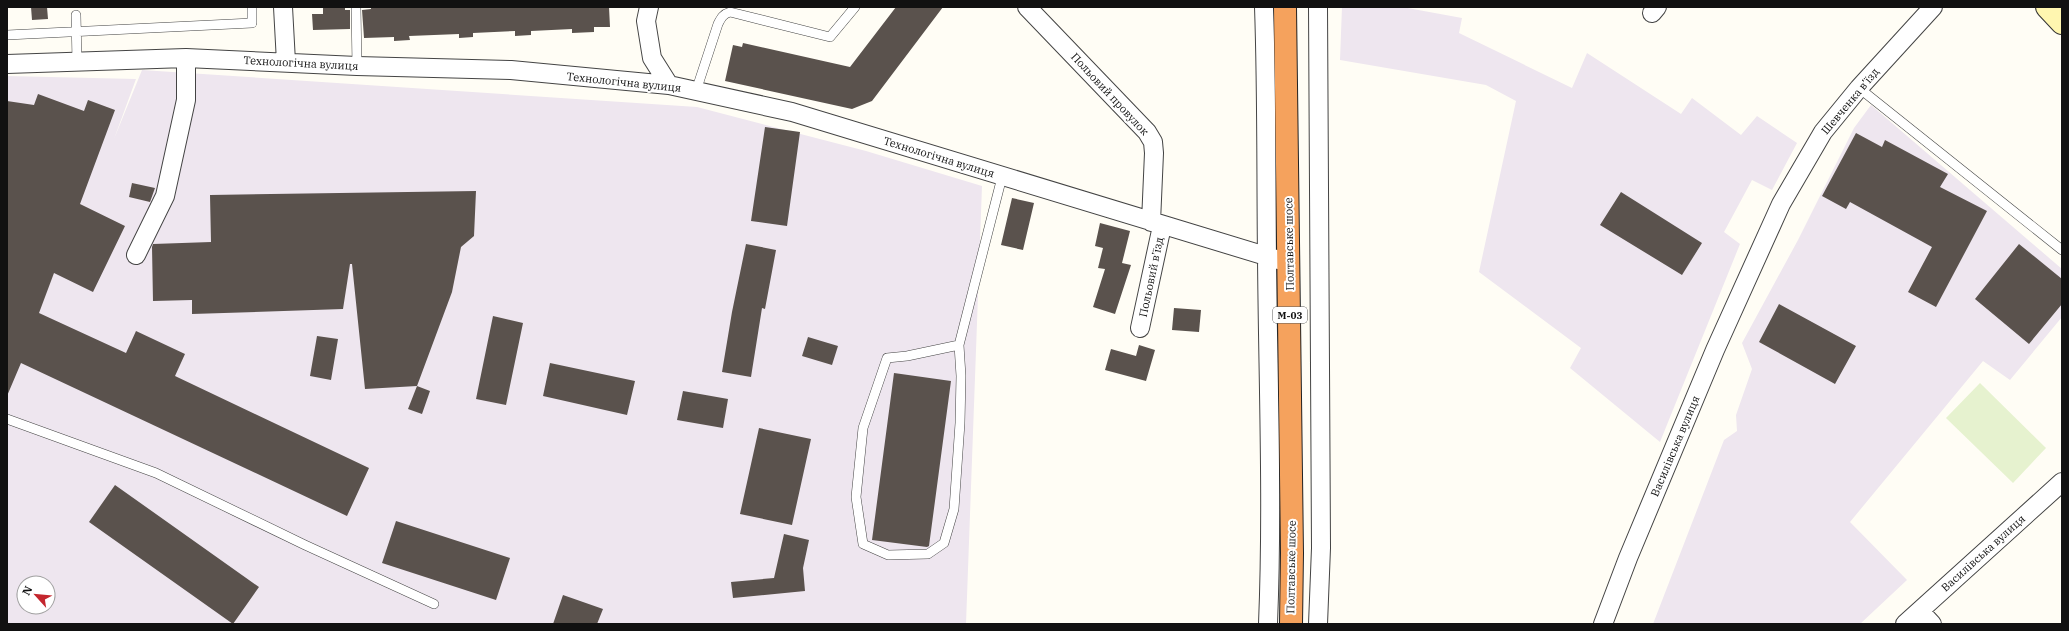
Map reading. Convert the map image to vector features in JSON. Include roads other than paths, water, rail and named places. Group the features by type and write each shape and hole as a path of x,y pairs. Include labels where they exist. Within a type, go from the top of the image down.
{"highway":[{"name":"Полтавське шосе","path":"1285,7 1292,553 1291,624"}],"street":[{"path":"283,7 286,62"},
{"path":"649,7 646,20 652,58 669,85"},
{"name":"Польовий провулок","path":"1027,7 1147,132 1153,142 1157,224"},
{"path":"1264,7 1267,105 1267,257 1270,436 1268,624"},
{"path":"1318,7 1321,548 1318,624"},
{"name":"Шевченка в’їзд","path":"1752,270 1781,204 1823,132 1859,88 1933,7"},
{"path":"2047,7 2062,23"},
{"path":"136,255 165,196 186,100 186,58"},
{"name":"Технологічна вулиця","path":"7,64 186,58 357,66 511,70 669,85 792,112 1289,263"},
{"name":"Польовий в’їзд","path":"1140,328 1157,224"},
{"name":"Василівська вулиця","path":"1603,624 1628,558 1712,357 1752,270"},
{"name":"Василівська вулиця","path":"1905,624 1926,618 2062,482"}],"lane":[{"path":"7,35 252,23 252,7"},
{"path":"356,7 357,66"},
{"path":"696,91 718,24 722,16 726,13 730,12 830,37 855,7"},
{"path":"76,14 76,62"},
{"path":"1859,88 2062,250"},
{"path":"959,345 907,356 887,358 863,428 856,497 863,544 888,555 928,554 944,543 954,509 960,423 961,376 959,345 1002,177"},
{"path":"7,419 156,473 305,545 434,604"}]}
